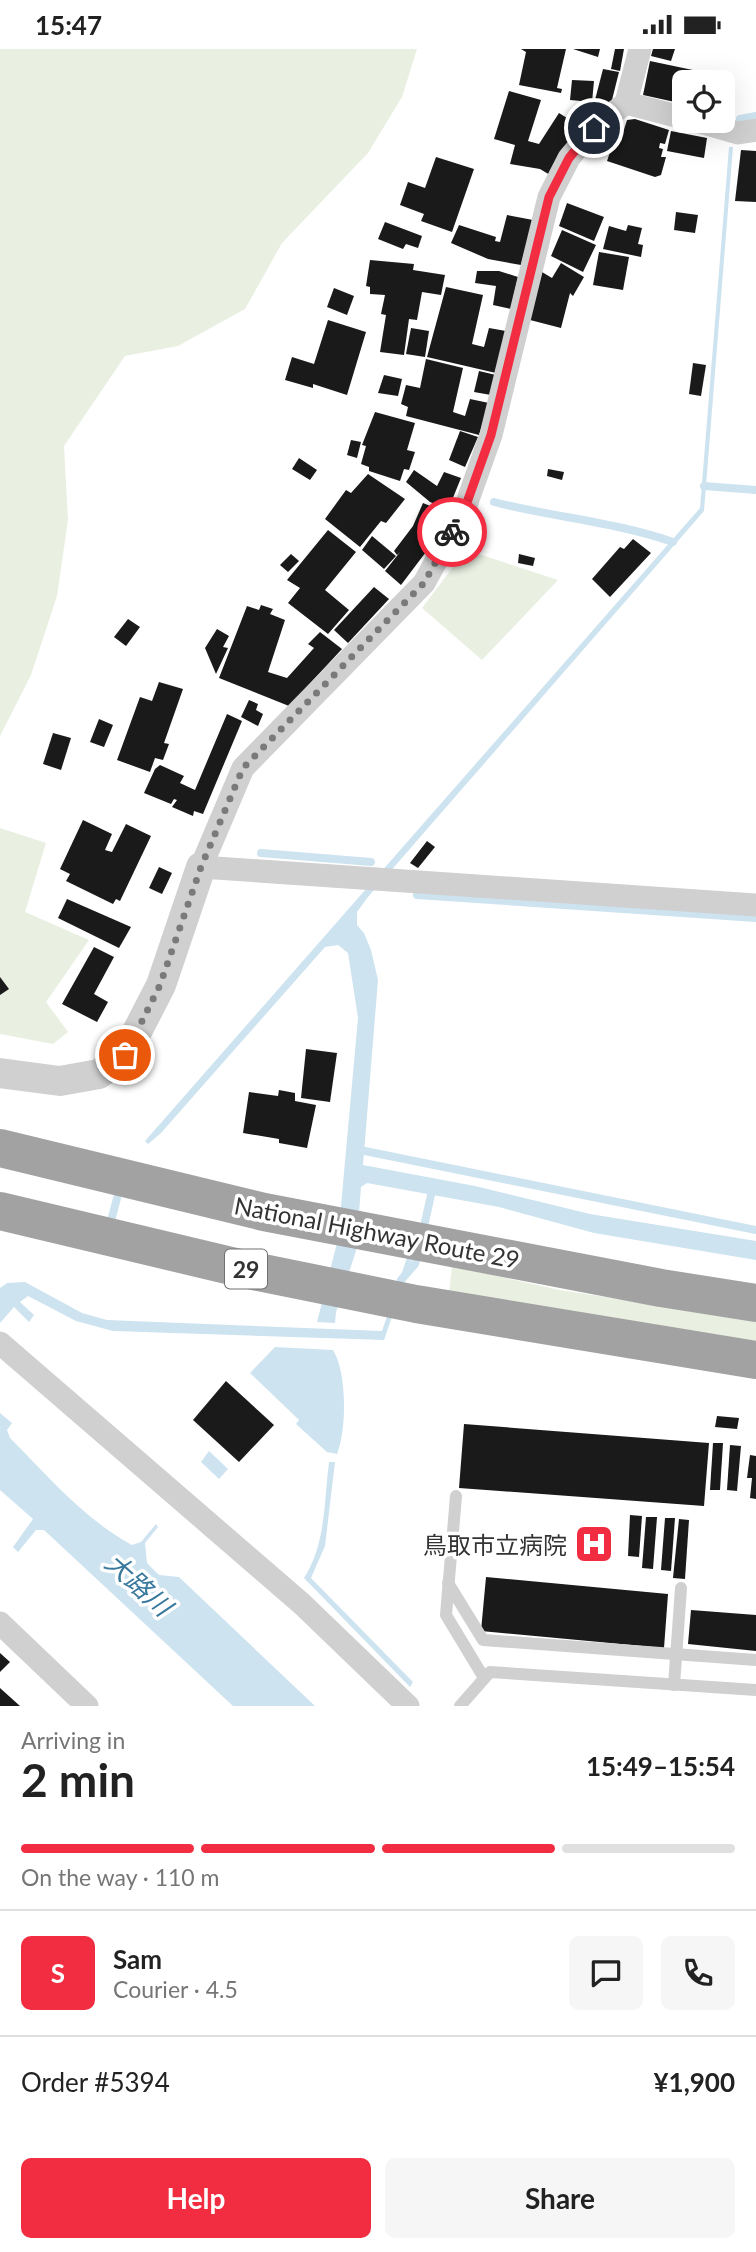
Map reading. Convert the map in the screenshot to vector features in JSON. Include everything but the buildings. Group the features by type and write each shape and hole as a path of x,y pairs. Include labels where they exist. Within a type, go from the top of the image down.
{"highway":[{"name":"National Highway Route 29","path":"0,1148 264,1212 661,1288 756,1303"},
{"name":"29","path":"0,1211 416,1304 756,1360"}],"street":[{"path":"0,1073 60,1081 99,1074 125,1055 160,985 201,867 243,768 424,583 465,508 491,435 549,197 569,158 594,128 626,103 640,49"},
{"path":"626,103 672,115"},
{"path":"735,132 756,130"},
{"path":"201,867 756,905"},
{"path":"0,1343 302,1604 408,1706"},
{"path":"0,1623 87,1706"}],"lane":[{"path":"456,1496 446,1615 484,1678"},
{"path":"448,1583 483,1640 756,1660"},
{"path":"674,1685 681,1588"},
{"path":"460,1706 490,1672 756,1690"}],"green space":[{"path":"0,49 417,49 402,97 368,153 282,243 245,309 178,346 125,356 64,446 68,520 57,596 31,675 0,736"},
{"path":"466,550 558,580 482,660 422,608"},
{"path":"0,828 46,843 25,912 89,940 46,1002 68,1032 53,1044 0,1034"},
{"path":"452,1266 560,1290 756,1320 756,1344 449,1293"}],"water":[{"path":"729,147 733,147 704,511 368,897 357,912 357,925 364,933 371,950 378,980 363,1165 475,1186 590,1214 756,1241 756,1260 594,1233 499,1207 367,1183 361,1187 356,1251 336,1312 335,1323 317,1322 338,1239 358,1018 348,953 338,945 325,947 161,1133 148,1144 145,1141 700,508"},
{"path":"411,1246 416,1247 384,1340 113,1331 76,1321 28,1296 20,1302 34,1315 29,1322 14,1307 0,1323 0,1288 7,1283 25,1282 82,1313 107,1320 382,1331"},
{"path":"275,1347 333,1350 341,1372 344,1401 343,1430 337,1454 327,1452 296,1424 299,1420 250,1373"},
{"name":"大路川","path":"0,1413 12,1423 7,1430 10,1438 67,1496 98,1523 132,1545 141,1542 156,1524 158,1527 145,1543 147,1563 159,1575 179,1577 315,1706 233,1706 44,1530 36,1530 18,1552 13,1547 33,1519 0,1490"},
{"path":"209,1451 228,1469 219,1479 201,1462"},
{"path":"329,1462 335,1462 325,1546 311,1578 413,1682 410,1687 304,1578 320,1537"}],"waterway":[{"path":"740,119 756,116"},
{"path":"704,486 756,490"},
{"path":"494,502 629,529 673,542"},
{"path":"261,853 371,862"},
{"path":"417,895 756,918"},
{"path":"355,1149 756,1230"},
{"path":"423,1231 433,1186"},
{"path":"111,1221 117,1198"},
{"path":"401,1280 415,1264 419,1250"}],"way so far":[{"path":"125,1055 160,985 201,867 243,768 424,583 452,532"}],"place":[{"name":"鳥取市立病院","path":"594,1544"}],"route":[{"path":"452,532 465,508 491,435 549,197 569,158 594,128"}]}
